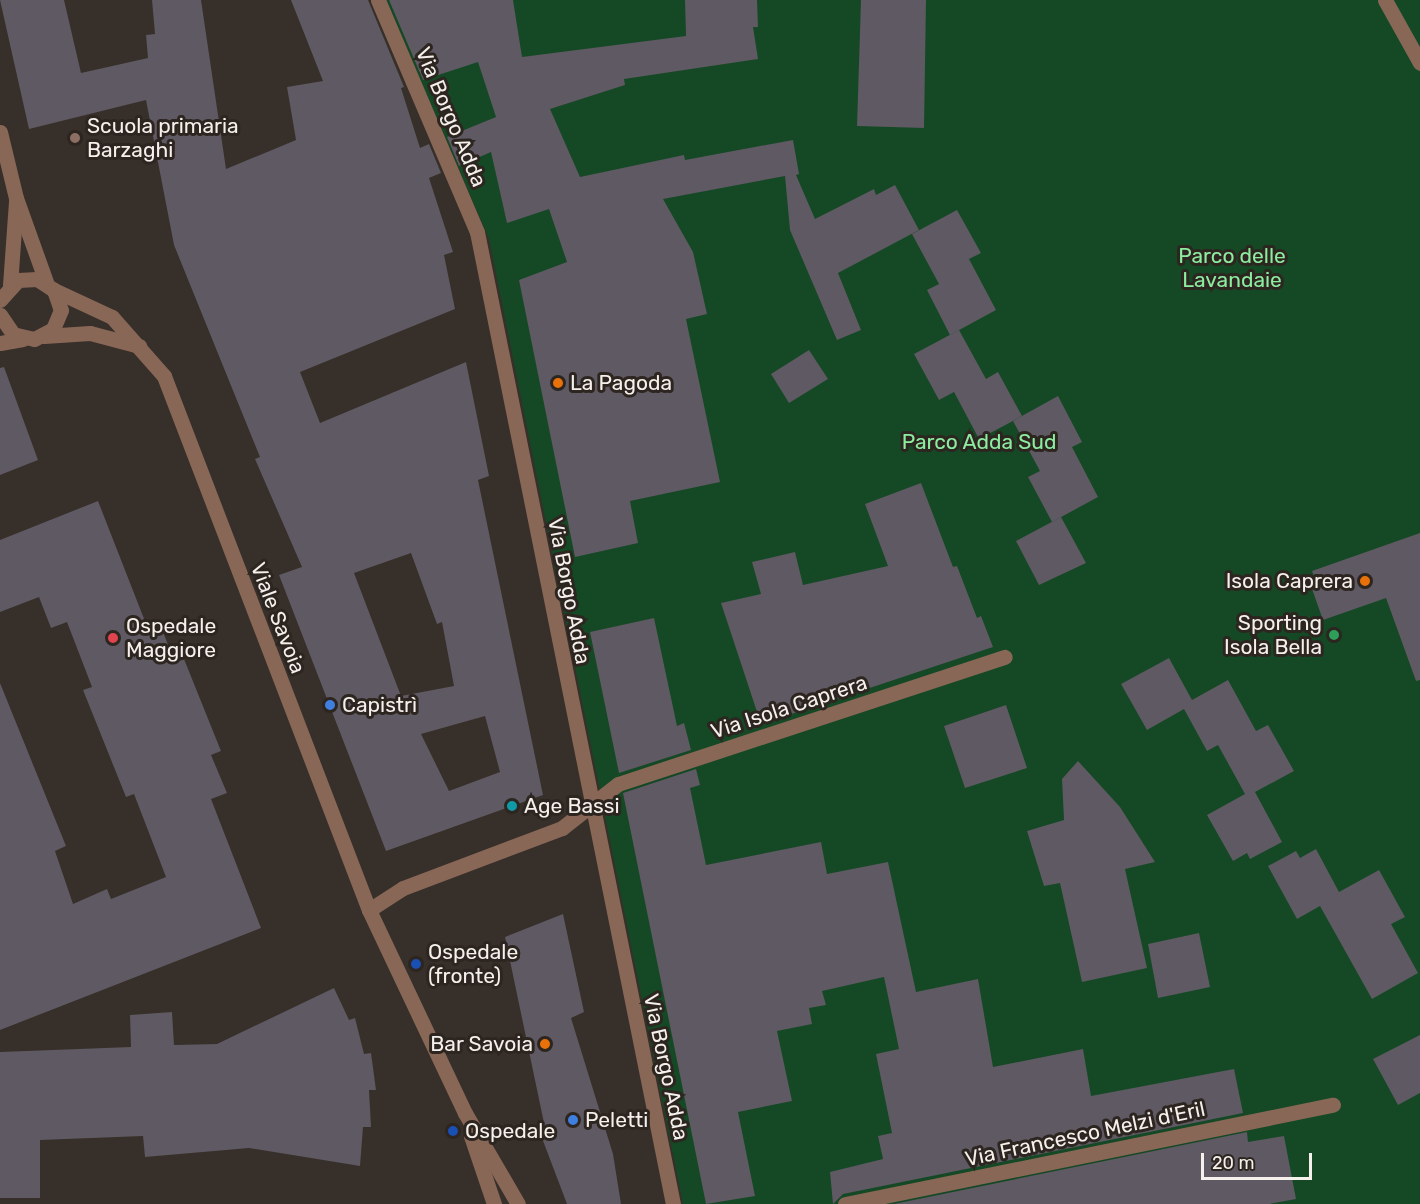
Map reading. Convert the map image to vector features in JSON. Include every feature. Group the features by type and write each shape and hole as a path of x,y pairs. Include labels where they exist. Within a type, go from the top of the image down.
{"street":[{"name":"Via Borgo Adda","path":"378,0 477,232 673,1204"},
{"path":"1385,0 1420,63"},
{"path":"0,132 16,198 61,310 58,320 44,336"},
{"path":"0,300 10,285 16,198"},
{"path":"10,285 28,278 50,286"},
{"name":"Viale Savoia","path":"50,286 112,317 140,346 164,376 369,910 465,1113"},
{"path":"0,315 6,328 23,339"},
{"path":"0,343 44,336 90,333 140,346"},
{"name":"Via Isola Caprera","path":"369,910 403,888 562,828 618,784 1005,657"},
{"name":"Via Francesco Melzi d'Eril","path":"845,1204 1333,1105"},
{"path":"465,1113 494,1204"},
{"path":"465,1113 518,1204"}],"green space":[{"name":"Parco Adda Sud","path":"386,0 1420,0 1420,1204 683,1204 489,239"}],"building":[{"path":"0,0 64,0 81,73 148,58 146,35 155,34 152,0 201,0 226,169 296,140 287,87 323,81 291,0 368,0 404,87 401,88 420,148 429,144 441,173 429,178 453,252 444,255 455,309 300,372 320,423 466,362 489,476 478,480 543,795 386,851 279,575 302,567 255,459 260,457 174,245 146,100 29,129","holes":["411,553 437,624 442,622 454,686 401,696 354,573","485,716 500,772 449,791 421,734"]},
{"path":"389,0 513,0 522,57 686,36 685,0 757,0 758,27 753,27 758,59 624,79 625,85 550,109 580,177 684,155 685,160 793,140 799,174 796,175 815,219 874,189 876,195 895,185 919,230 838,273 861,330 837,340 790,230 785,176 663,199 693,252 707,314 686,319 720,482 630,501 638,543 575,557 519,280 567,262 549,209 507,223 491,152 459,166 447,137 496,117 478,62 423,80"},
{"path":"861,0 926,0 924,128 857,126"},
{"path":"957,210 981,253 969,259 996,310 950,335 927,290 939,284 912,234"},
{"path":"959,330 986,379 998,372 1022,416 979,439 954,392 939,400 914,354"},
{"path":"809,350 828,379 789,403 771,374"},
{"path":"4,367 38,460 0,475 0,368"},
{"path":"1058,396 1082,442 1072,447 1098,497 1052,522 1028,477 1040,471 1013,421"},
{"path":"921,483 953,567 957,566 977,618 981,616 993,647 761,724 721,603 761,594 752,562 795,552 803,585 888,566 865,504"},
{"path":"98,501 148,629 160,624 175,663 184,659 221,751 211,755 227,793 211,799 261,928 0,1030 0,683 66,846 55,851 73,904 107,889 111,899 166,877 134,794 126,797 83,690 92,687 67,622 51,628 39,597 0,612 0,540"},
{"path":"1061,517 1086,563 1039,585 1016,541"},
{"path":"1420,533 1420,680 1416,681 1386,598 1323,620 1311,586 1317,584 1312,571"},
{"path":"654,618 677,726 684,723 691,750 619,773 590,632"},
{"path":"1169,658 1192,700 1228,680 1256,731 1268,725 1294,771 1255,792 1282,842 1250,859 1247,853 1233,861 1207,815 1245,794 1218,745 1207,751 1184,709 1147,730 1121,684"},
{"path":"1006,705 1027,768 965,788 944,726"},
{"path":"1078,761 1120,807 1155,862 1125,869 1147,968 1082,982 1060,883 1044,886 1027,831 1064,820 1062,779"},
{"path":"696,769 700,785 690,788 706,865 821,842 827,874 888,862 916,992 978,979 993,1067 1083,1049 1091,1096 1234,1069 1243,1113 843,1194 833,1204 830,1172 883,1159 878,1136 892,1133 876,1054 899,1049 884,977 822,991 826,1005 809,1008 812,1024 777,1031 792,1101 738,1112 755,1196 706,1204 623,793"},
{"path":"1316,849 1339,892 1379,870 1405,917 1391,924 1418,973 1372,999 1320,906 1297,919 1268,866 1296,851 1300,858"},
{"path":"563,914 584,1012 571,1018 613,1154 621,1204 567,1204 537,1125 544,1123 505,937"},
{"path":"1199,933 1210,987 1158,998 1148,944"},
{"path":"334,988 349,1020 355,1018 364,1054 371,1053 376,1090 369,1090 371,1127 363,1127 360,1166 249,1148 145,1157 143,1136 40,1140 40,1198 0,1198 0,1052 131,1047 130,1015 172,1012 174,1045 217,1044"},
{"path":"1420,1035 1420,1093 1398,1105 1373,1059"},
{"path":"1247,1132 1248,1142 1284,1136 1296,1199 1269,1204 894,1204"}],"place":[{"name":"Scuola primaria Barzaghi","path":"75,138"},
{"name":"La Pagoda","path":"558,383"},
{"name":"Isola Caprera","path":"1365,581"},
{"name":"Sporting Isola Bella","path":"1334,635"},
{"name":"Ospedale Maggiore","path":"113,638"},
{"name":"Capistrì","path":"330,705"},
{"name":"Age Bassi","path":"512,806"},
{"name":"Ospedale (fronte)","path":"416,964"},
{"name":"Bar Savoia","path":"545,1044"},
{"name":"Peletti","path":"573,1120"},
{"name":"Ospedale","path":"453,1131"}],"park label":[{"name":"Parco delle Lavandaie","path":"1232,268"}]}
